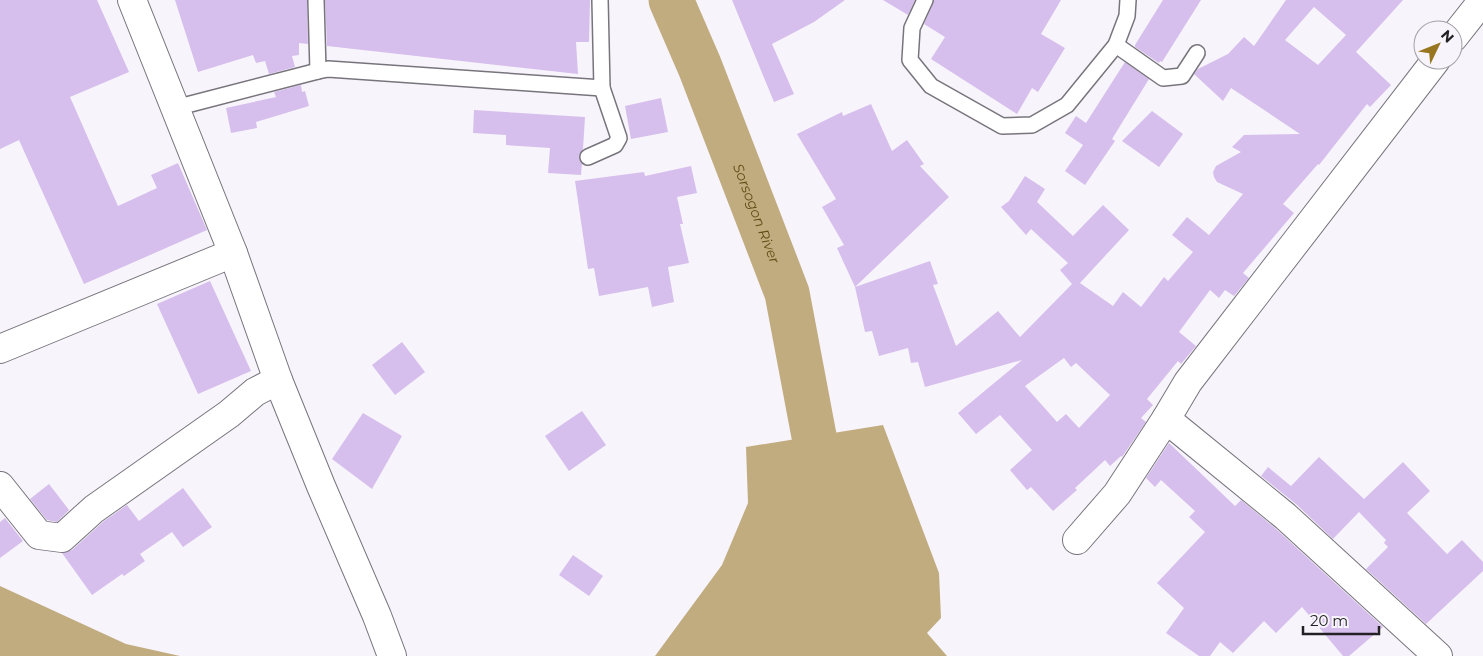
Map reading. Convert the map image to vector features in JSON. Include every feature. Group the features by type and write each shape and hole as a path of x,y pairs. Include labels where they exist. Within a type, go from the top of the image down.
{"street":[{"path":"132,0 233,253 278,380 392,656"},
{"path":"1463,25 1483,0"},
{"path":"1077,540 1117,494 1194,374 1428,70"},
{"path":"0,349 233,253"},
{"path":"0,486 39,535 62,538 94,509 229,414 255,392 278,380"},
{"path":"1166,419 1284,516 1438,656"}],"lane":[{"path":"316,0 318,71"},
{"path":"588,157 616,145 619,138 602,88 600,0"},
{"path":"925,0 912,28 910,60 931,86 1002,126 1032,124 1067,105 1116,45 1128,16 1128,0"},
{"path":"1116,45 1163,78 1182,76 1197,53"},
{"path":"175,108 328,69 602,88"}],"shaded area":[{"path":"883,425 939,573 941,618 927,633 947,656 655,656 722,565 748,503 746,447"},
{"path":"0,586 126,644 180,656 0,656"}],"building":[{"path":"0,0 97,0 129,72 70,97 118,206 157,188 151,175 178,163 207,230 84,284 19,140 0,149"},
{"path":"175,0 307,0 308,44 299,43 299,55 292,56 295,67 269,74 265,61 256,63 253,55 198,72"},
{"path":"325,0 590,0 589,42 576,42 578,74 327,46"},
{"path":"732,0 845,0 814,22 772,44 794,94 774,102"},
{"path":"883,0 915,0 908,15"},
{"path":"934,0 1061,0 1041,34 1065,48 1038,92 1032,88 1017,114 931,59 945,37 924,24"},
{"path":"1163,0 1201,0 1162,62 1160,61 1159,63 1135,47 1135,45"},
{"path":"1286,0 1403,0 1356,52 1391,85 1370,107 1367,104 1319,165 1283,204 1294,213 1243,273 1249,278 1234,296 1225,290 1219,298 1210,290 1179,332 1196,346 1181,364 1178,361 1147,399 1153,405 1141,418 1146,422 1122,457 1110,466 1105,460 1075,488 1077,490 1053,511 1031,487 1027,490 1010,470 1032,450 1000,415 976,434 958,413 1022,360 925,387 918,362 911,363 908,348 879,356 872,331 865,332 855,287 930,261 938,284 933,285 956,346 998,311 1020,337 1072,284 1060,270 1068,263 1031,229 1026,235 1001,207 1009,201 1025,176 1045,189 1037,202 1073,236 1103,205 1129,230 1080,283 1113,306 1123,292 1141,307 1164,277 1168,281 1193,252 1172,235 1187,217 1209,235 1243,194 1217,182 1214,177 1213,172 1216,166 1241,152 1232,147 1244,135 1300,134 1231,88 1223,101 1194,74 1198,69 1228,54 1244,37 1254,46","holes":["1314,7 1346,35 1318,65 1285,40","1064,358 1071,367 1076,363 1110,395 1079,428 1066,414 1057,422 1025,386"]},
{"path":"1125,62 1149,79 1112,139 1115,141 1085,185 1065,171 1083,145 1065,133 1076,116 1086,123"},
{"path":"301,85 302,92 305,91 309,106 256,122 257,128 231,133 226,108 276,97 274,92"},
{"path":"661,98 668,132 631,139 625,106"},
{"path":"871,104 892,151 907,140 924,164 920,166 949,197 855,287 837,248 844,245 822,207 836,199 797,134 842,112 843,116"},
{"path":"474,110 585,117 583,149 579,156 582,164 581,175 548,173 550,148 506,145 506,135 473,133"},
{"path":"1152,111 1183,134 1159,167 1122,141"},
{"path":"691,166 697,193 677,197 683,224 680,224 689,263 668,267 674,302 652,307 648,287 599,296 594,268 588,269 575,181 644,172 645,176"},
{"path":"210,281 251,371 198,394 157,304"},
{"path":"402,342 425,372 395,395 372,365"},
{"path":"582,411 606,445 569,471 545,436"},
{"path":"363,413 402,436 372,489 332,459"},
{"path":"1169,443 1235,506 1241,500 1275,528 1383,627 1349,656 1343,656 1302,607 1276,633 1264,621 1233,653 1220,642 1210,656 1199,656 1166,633 1184,608 1157,583 1205,532 1189,517 1195,511 1161,480 1155,487 1146,478"},
{"path":"1319,457 1364,499 1403,462 1430,491 1407,513 1447,554 1462,540 1483,562 1483,571 1426,624 1366,569 1388,547 1384,543 1386,540 1359,512 1333,539 1296,504 1261,476 1268,467 1291,486"},
{"path":"49,484 69,510 57,522 47,520 30,499"},
{"path":"183,488 212,527 183,547 172,532 140,554 145,561 92,595 62,553 72,550 104,521 127,505 139,521"},
{"path":"5,518 23,541 0,558 0,522"},
{"path":"573,555 603,576 589,596 559,575"}],"waterway":[{"name":"Sorsogon River","path":"671,0 700,67 787,293 814,436"}]}
